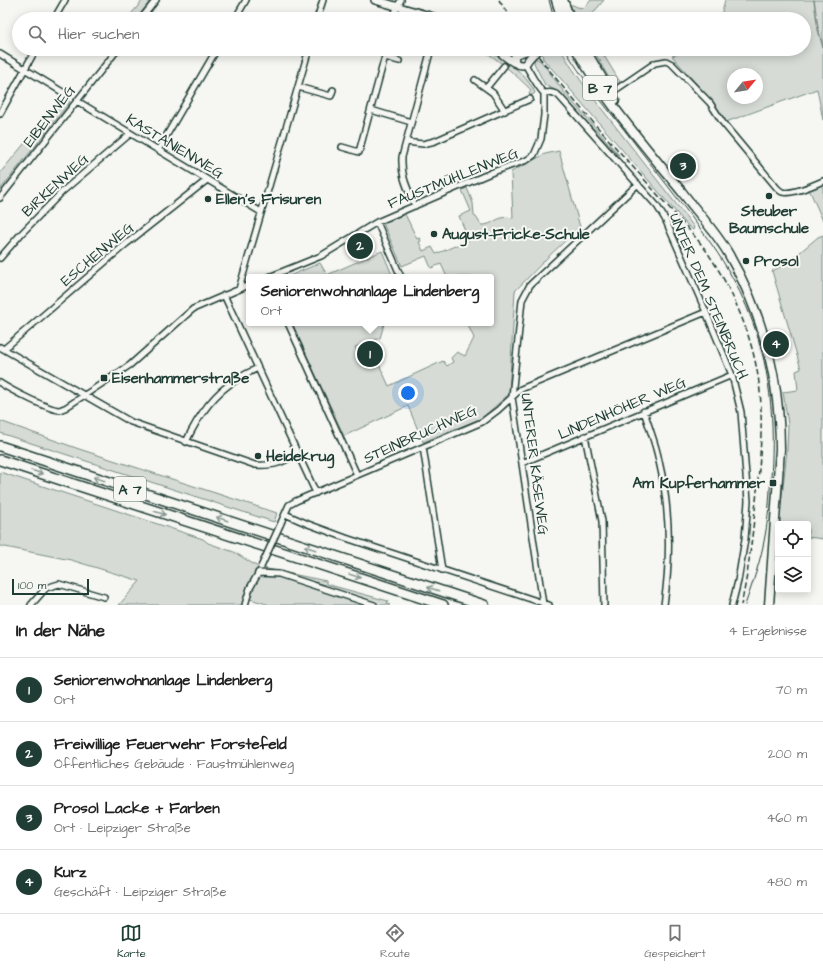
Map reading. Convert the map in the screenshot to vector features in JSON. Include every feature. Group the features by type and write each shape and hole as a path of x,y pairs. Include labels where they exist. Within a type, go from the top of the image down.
{"highway":[{"name":"A 7","path":"0,446 484,605"},
{"name":"A 7","path":"0,460 443,605"}],"main road":[{"path":"556,0 560,12"},
{"path":"563,0 567,12"},
{"name":"B 7","path":"580,56 595,80 608,94"},
{"name":"B 7","path":"589,56 608,94 627,124 707,224 727,252 747,291 763,332 772,363 776,384 780,426 780,449 769,605"}],"street":[{"path":"58,12 65,0"},
{"path":"147,12 156,0"},
{"path":"239,12 246,0"},
{"path":"320,12 323,0"},
{"path":"375,0 415,12"},
{"path":"395,12 401,0"},
{"path":"0,54 64,93"},
{"path":"0,114 32,56"},
{"name":"EIBENWEG","path":"0,198 112,56"},
{"path":"158,150 213,56"},
{"path":"239,289 307,56"},
{"path":"415,206 404,181 402,157 430,56"},
{"path":"504,56 518,65 522,56"},
{"path":"514,56 515,62"},
{"path":"523,56 540,90 544,93"},
{"path":"342,147 359,152 385,57 399,61"},
{"path":"608,94 655,63 666,61 672,64 710,103 723,123 777,188 783,192 789,192 806,188 823,181"},
{"path":"487,88 504,66"},
{"path":"475,80 493,93 505,111"},
{"path":"298,87 331,96 333,90"},
{"name":"UNTER DEM STEINBRUCH","path":"544,93 550,92 559,96 657,206 665,219 732,375 741,412 748,501 745,539 738,581 732,605"},
{"name":"FAUSTMÜHLENWEG","path":"276,274 321,256 376,222 493,172 521,163 534,155 540,144 543,128 544,93"},
{"path":"406,142 423,144 435,141 530,99"},
{"name":"KASTANIENWEG","path":"77,101 262,212"},
{"path":"371,110 411,122"},
{"name":"BIRKENWEG","path":"0,258 63,191 130,134"},
{"name":"ESCHENWEG","path":"2,348 126,244 207,180"},
{"name":"UNTERER KÄSEWEG","path":"542,604 512,397 522,300 530,285 638,184"},
{"name":"FAUSTMÜHLENWEG","path":"376,222 399,274"},
{"path":"0,383 15,392 60,410 85,396 130,365 193,309 246,286"},
{"path":"224,295 316,493"},
{"name":"STEINBRUCHWEG","path":"245,605 250,588 289,505 482,422 521,389 706,312"},
{"path":"289,326 357,475"},
{"path":"2,348 130,422 255,465 267,466 279,464 297,454"},
{"path":"186,442 193,428 216,395 235,380 258,368"},
{"name":"LINDENHÖHER WEG","path":"522,463 732,375"},
{"path":"644,411 659,460 665,491 669,537 667,585 664,605"},
{"path":"585,436 602,521 604,605"},
{"path":"423,447 442,570"},
{"path":"285,514 314,527 488,584 542,604 549,605"},
{"path":"258,573 279,574 374,605"},
{"path":"31,605 46,588 59,584 104,597"}],"shaded area":[{"path":"143,0 151,0 142,12 133,12"},
{"path":"591,0 604,0 594,12 574,12 570,5 584,8"},
{"path":"725,0 823,0 823,120 817,89 726,122 715,105 672,56 811,56 811,12 722,12"},
{"path":"492,56 501,56 523,75 535,93 530,96 529,93 531,90"},
{"path":"542,56 565,56 594,99 694,227 693,230 688,226 543,59"},
{"path":"597,56 604,56 620,82 617,84 612,83 599,61 601,60 599,60"},
{"path":"535,58 541,61 564,92 619,155 562,95 545,85 535,65"},
{"path":"63,97 70,102 0,190 0,173"},
{"path":"559,151 580,227 515,291 509,394 482,418 423,442 408,406 344,436 293,326 383,326 380,338 355,347 363,365 377,360 389,386 443,361 447,366 453,362 451,358 457,352 465,356 474,338 468,326 494,326 494,274 446,274 441,264 431,268 426,256 402,266 383,223 405,214 417,239 420,238 421,241 419,242 423,251 432,247 436,254 469,240 459,216 471,211 462,190 467,188 473,203 474,216 481,225 489,224 503,218 513,218 511,172 545,154"},
{"path":"823,183 823,221 809,189"},
{"path":"823,235 823,539 811,537 811,521 779,521 787,450 788,424 783,392 798,390 796,371 801,369 772,271 786,264 818,237"},
{"path":"382,251 392,274 329,274"},
{"path":"320,263 326,274 294,274"},
{"path":"0,421 79,449 277,513 274,522 0,433"},
{"path":"0,472 203,539 208,543 234,552 258,567 326,581 326,584 388,601 387,604 390,605 270,605 250,599 248,605 119,605 140,581 71,560 0,546"}],"waterway":[{"path":"814,0 818,29 823,47"}],"tram line":[{"path":"549,0 552,12"},
{"path":"570,56 592,89 702,231 723,261 740,292 753,322 769,385 772,419 772,453 769,507 766,530 759,562 745,605"}],"railway":[{"path":"499,0 507,12"},
{"path":"539,56 578,105 705,249 717,267 737,305 745,325 760,388 761,432 752,540 741,605"}],"place":[{"name":"Prosol Lacke + Farben","path":"683,166"},
{"name":"Steuber Baumschule","path":"769,196"},
{"name":"Ellen's Frisuren","path":"208,199"},
{"name":"August-Fricke-Schule","path":"434,234"},
{"name":"Freiwillige Feuerwehr Forstefeld","path":"360,246"},
{"name":"Prosol","path":"746,261"},
{"name":"Kurz","path":"776,344"},
{"name":"Seniorenwohnanlage Lindenberg","path":"370,354"},
{"name":"Eisenhammerstraße","path":"104,378"},
{"name":"Heidekrug","path":"258,456"},
{"name":"Am Kupferhammer","path":"773,483"}]}
